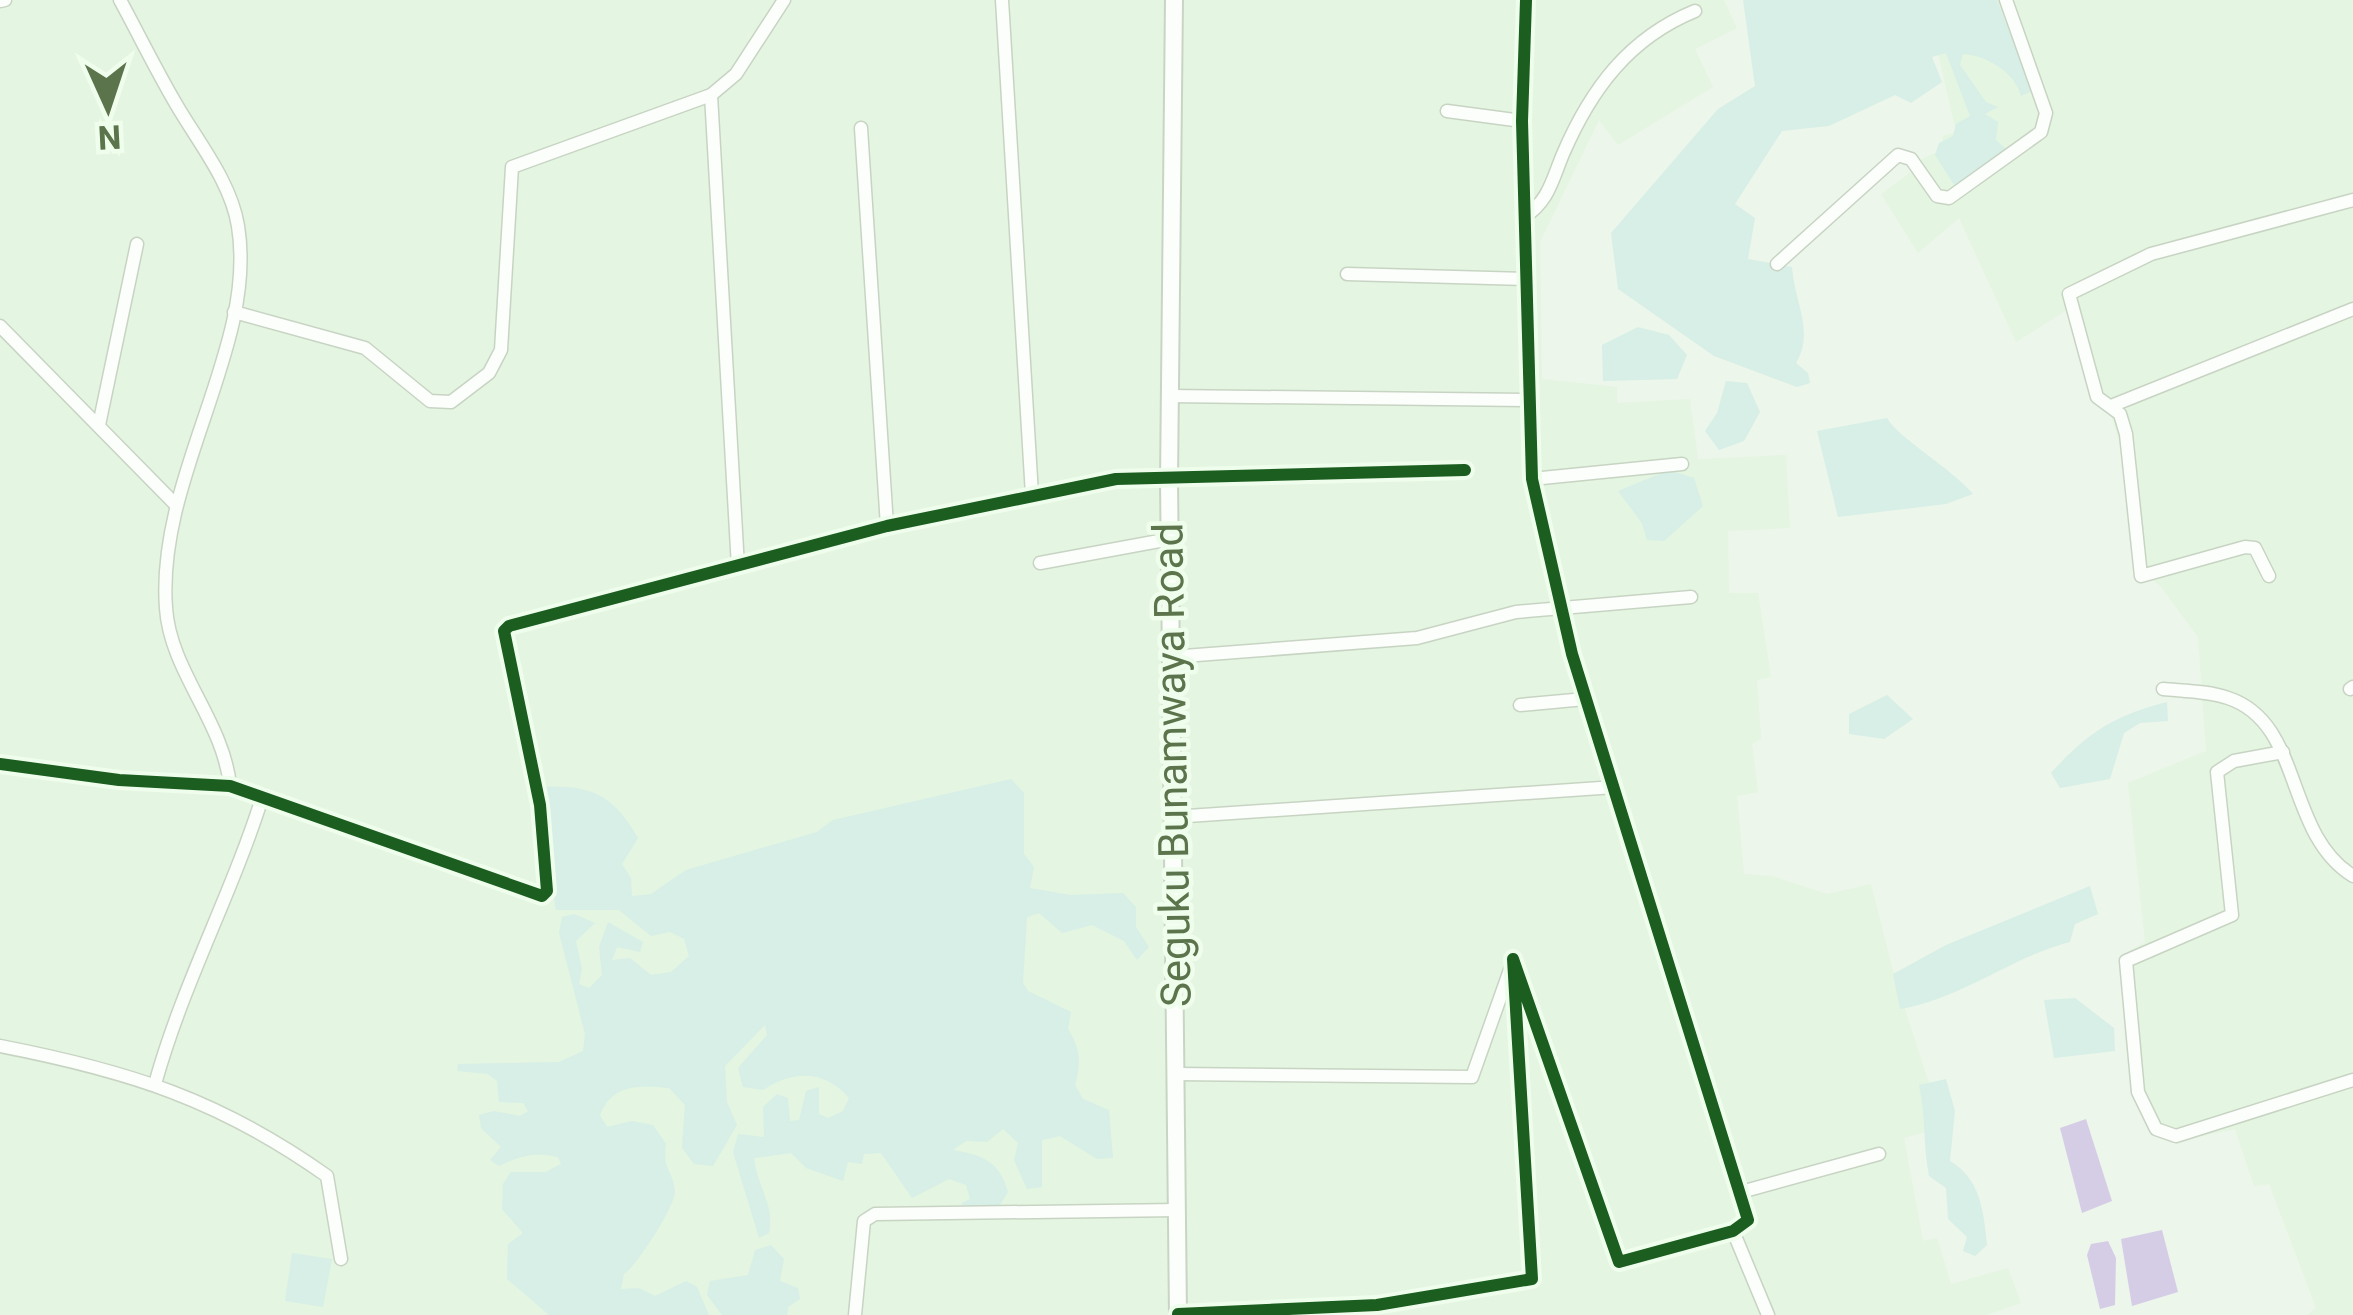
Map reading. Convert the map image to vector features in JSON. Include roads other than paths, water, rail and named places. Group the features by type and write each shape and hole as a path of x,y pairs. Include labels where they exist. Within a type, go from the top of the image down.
{"main road":[{"name":"Seguku Bunamwaya Road","path":"1174,0 1169,482 1178,1314"}],"street":[{"path":"120,0 231,200 240,249 234,312 175,504 168,543 168,622 230,760 230,786"},
{"path":"234,312 364,348 430,401 451,403 489,373 501,350 512,167 711,95 736,74 784,0"},
{"path":"1002,0 1032,495"},
{"path":"1513,959 1619,1262 1733,1231 1748,1220 1586,698 1532,479 1522,121 1526,0"},
{"path":"1777,264 1898,155 1911,160 1937,196 1949,198 2041,131 2046,113 2006,0"},
{"path":"1524,217 1551,190 1587,106 1634,44 1695,11"},
{"path":"711,95 738,568"},
{"path":"1447,111 1522,121"},
{"path":"861,128 887,526"},
{"path":"2269,576 2255,548 2245,548 2152,577 2141,576 2126,434 2111,406 2097,397 2068,300 2072,288 2151,254 2353,200"},
{"path":"99,425 137,244"},
{"path":"1347,274 1526,279"},
{"path":"2111,406 2353,309"},
{"path":"0,326 175,504"},
{"path":"1170,396 1531,400"},
{"path":"1532,479 1682,464"},
{"path":"0,764 119,780 230,786 542,896 547,891 540,805 505,628 887,526 1116,478 1169,482 1465,470"},
{"path":"1040,563 1170,539"},
{"path":"1172,657 1417,638 1516,612 1691,597"},
{"path":"2163,689 2230,698 2270,723 2300,809 2338,866 2353,876"},
{"path":"1520,705 1586,698"},
{"path":"2282,752 2234,761 2217,772 2232,915 2126,961 2138,1092 2156,1129 2176,1136 2353,1080"},
{"path":"1173,817 1615,787"},
{"path":"155,1084 187,980 245,852 263,795"},
{"path":"1176,1074 1472,1077 1513,959"},
{"path":"1178,1314 1396,1303 1532,1279 1513,959"},
{"path":"0,1046 155,1084 245,1120 327,1177 341,1259"},
{"path":"1742,1192 1879,1154"},
{"path":"855,1315 858,1239 864,1221 875,1214 1177,1210"},
{"path":"1733,1231 1768,1315"}]}
